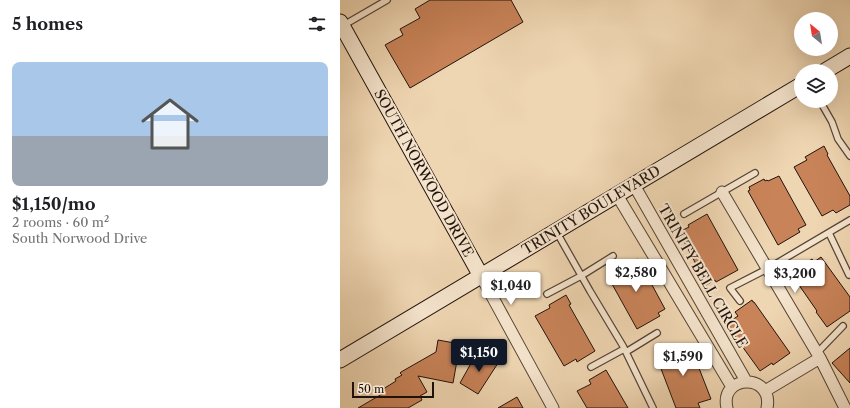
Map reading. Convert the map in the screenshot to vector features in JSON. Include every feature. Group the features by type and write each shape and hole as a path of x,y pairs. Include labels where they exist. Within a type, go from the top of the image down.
{"main road":[{"name":"SOUTH NORWOOD DRIVE","path":"341,24 481,276"},
{"path":"837,64 850,56"},
{"name":"TRINITY BOULEVARD","path":"340,360 794,89"}],"street":[{"name":"TRINITY BELL CIRCLE","path":"634,185 746,381"},
{"path":"722,192 818,355 845,408"},
{"path":"617,195 732,388"},
{"name":"SOUTH NORWOOD DRIVE","path":"481,276 553,408"},
{"path":"765,391 818,355"},
{"path":"727,408 726,397 732,388 737,384 746,381 760,385 765,391 768,398 767,408"}],"lane":[{"path":"341,24 386,0"},
{"path":"824,108 832,122 838,139 850,156"},
{"path":"684,214 754,173"},
{"path":"740,301 730,288 767,269 850,220"},
{"path":"556,231 625,351 653,408"},
{"path":"829,233 849,275"},
{"path":"546,294 581,276 613,256"},
{"path":"818,355 843,326"},
{"path":"591,367 625,351 657,333"}],"building":[{"path":"430,0 511,0 523,22 410,88 385,45 403,35 400,29 420,18 415,9"},
{"path":"824,146 828,154 827,155 850,196 850,205 836,213 833,210 822,216 794,167 807,160 805,157"},
{"path":"779,176 806,225 798,229 800,232 778,245 748,191 750,190 749,187 764,179 765,181 768,181"},
{"path":"707,214 738,270 716,282 715,280 706,285 695,267 697,266 679,232 689,227 688,225"},
{"path":"821,257 850,297 850,311 827,327 792,275 812,259 814,262"},
{"path":"638,259 665,309 658,313 660,316 637,329 607,275 609,274 608,271 625,261 627,265"},
{"path":"566,295 571,304 569,305 595,351 577,362 576,359 564,366 535,316 550,308 549,305"},
{"path":"752,300 790,353 773,365 772,363 760,371 726,324 738,316 735,312"},
{"path":"438,340 460,344 453,383 418,376 427,392 420,396 422,400 408,408 358,408 382,394 380,391 396,381 395,379 402,375 400,373 401,372 436,352"},
{"path":"677,345 678,349 690,345 711,399 698,403 700,408 676,408 655,353"},
{"path":"850,348 850,383 832,363"},
{"path":"483,355 488,359 491,355 500,360 478,394 460,383 474,358 480,360"},
{"path":"606,370 628,408 587,408 577,391 591,384 589,380"},
{"path":"517,397 523,408 498,408"}]}
